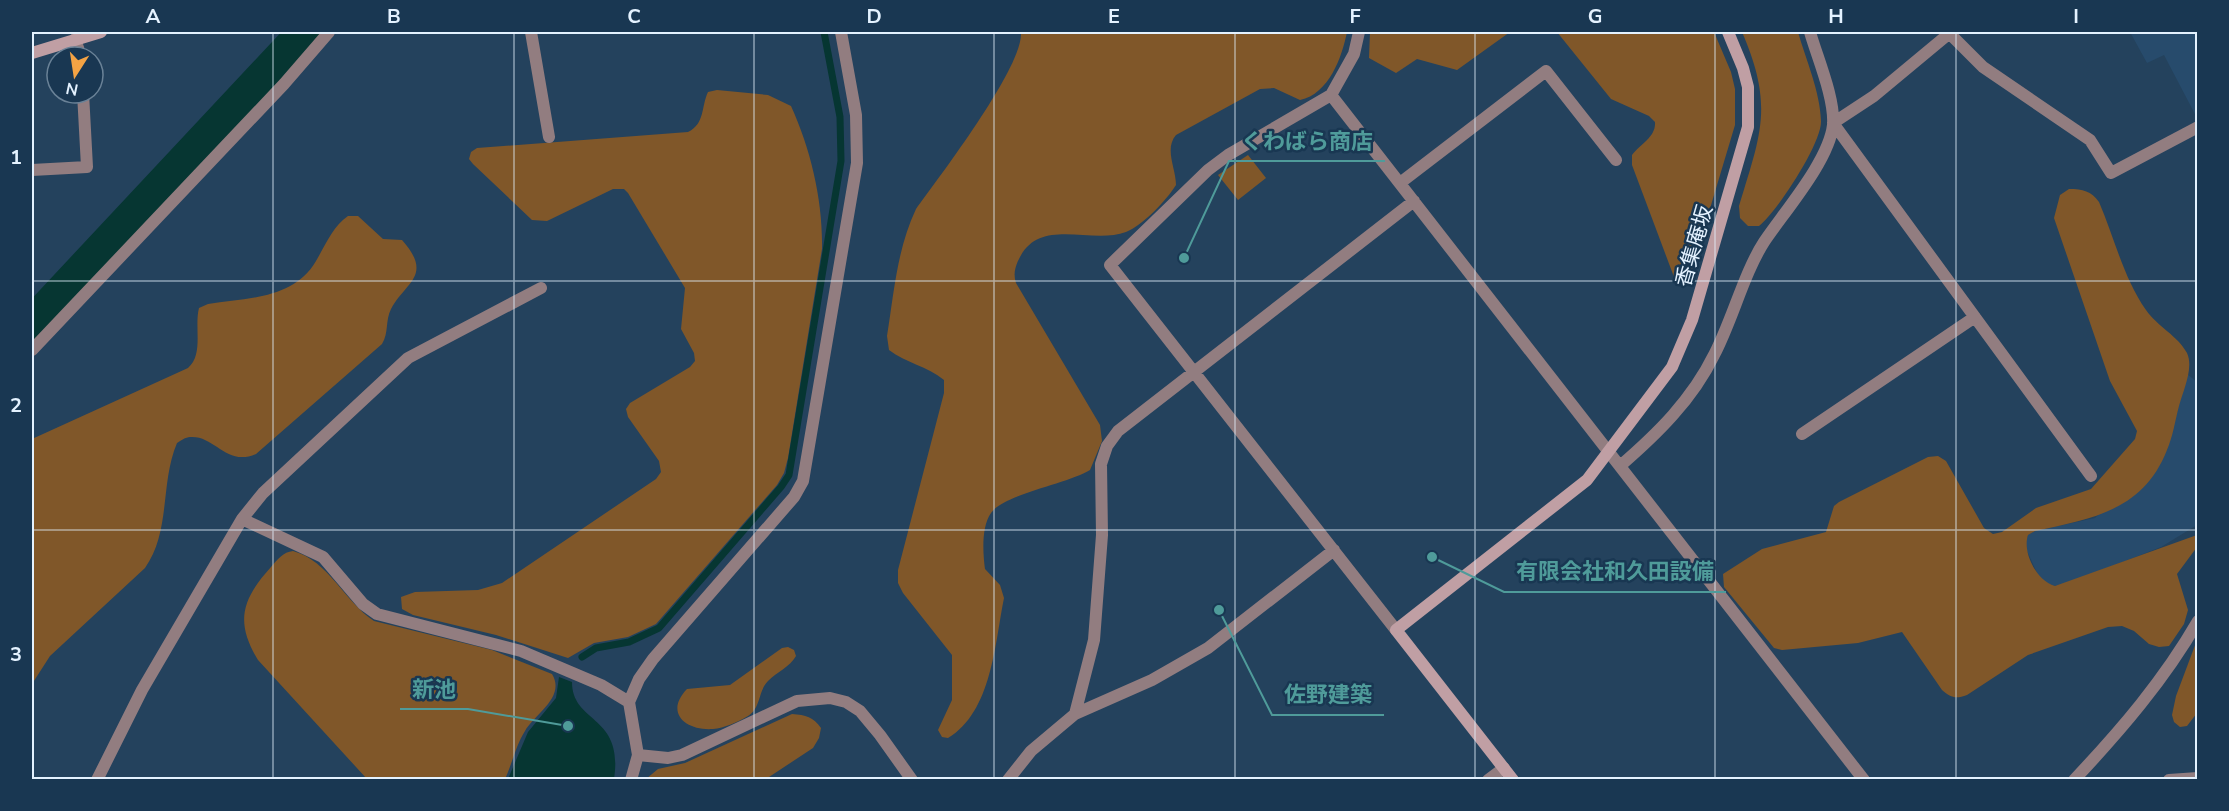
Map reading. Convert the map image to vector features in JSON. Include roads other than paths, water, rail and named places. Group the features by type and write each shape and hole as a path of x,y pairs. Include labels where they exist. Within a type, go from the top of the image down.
{"street":[{"path":"32,53 101,32"},
{"path":"32,350 284,84 329,32"},
{"path":"531,32 549,137"},
{"path":"631,780 638,755 629,702 639,679 653,658 794,497 804,481 857,163 856,115 841,32"},
{"path":"1359,32 1354,54 1331,95 1228,155 1208,170 1110,265 1513,780"},
{"name":"香集庵坂","path":"1396,630 1587,480 1610,453 1672,367 1692,320 1748,127 1748,87 1728,32"},
{"path":"1620,466 1675,414 1696,386 1714,356 1763,244 1797,200 1829,140 1833,123 1830,99 1810,32"},
{"path":"1833,123 1874,96 1950,32 1990,72 2090,141 2111,173 2198,127"},
{"path":"75,39 77,45"},
{"path":"1400,183 1546,71 1616,160"},
{"path":"1331,95 1864,780"},
{"path":"32,170 87,167 84,105"},
{"path":"1833,123 2091,476"},
{"path":"1075,714 1094,640 1102,535 1101,464 1107,446 1118,431 1414,201"},
{"path":"97,780 142,690 242,519 263,493 408,358 541,288"},
{"path":"1802,434 1975,317"},
{"path":"242,519 323,557 363,604 377,614 521,651 601,685 629,702"},
{"path":"1008,780 1031,751 1075,714 1152,680 1208,648 1334,550"},
{"path":"2074,780 2121,729 2166,674 2198,621"},
{"path":"638,755 669,758 682,755 797,701 813,697 830,698 846,702 860,711 912,780"},
{"path":"1488,780 1504,768"},
{"path":"2169,780 2198,778"}],"waterway":[{"path":"32,327 308,32"},
{"path":"582,657 596,648 629,642 659,628 789,475 841,161 840,117 824,32"}],"place":[{"name":"くわばら商店","path":"1184,258"},
{"name":"有限会社和久田設備","path":"1432,557"},
{"name":"佐野建築","path":"1219,610"},
{"name":"新池","path":"568,726"}]}
